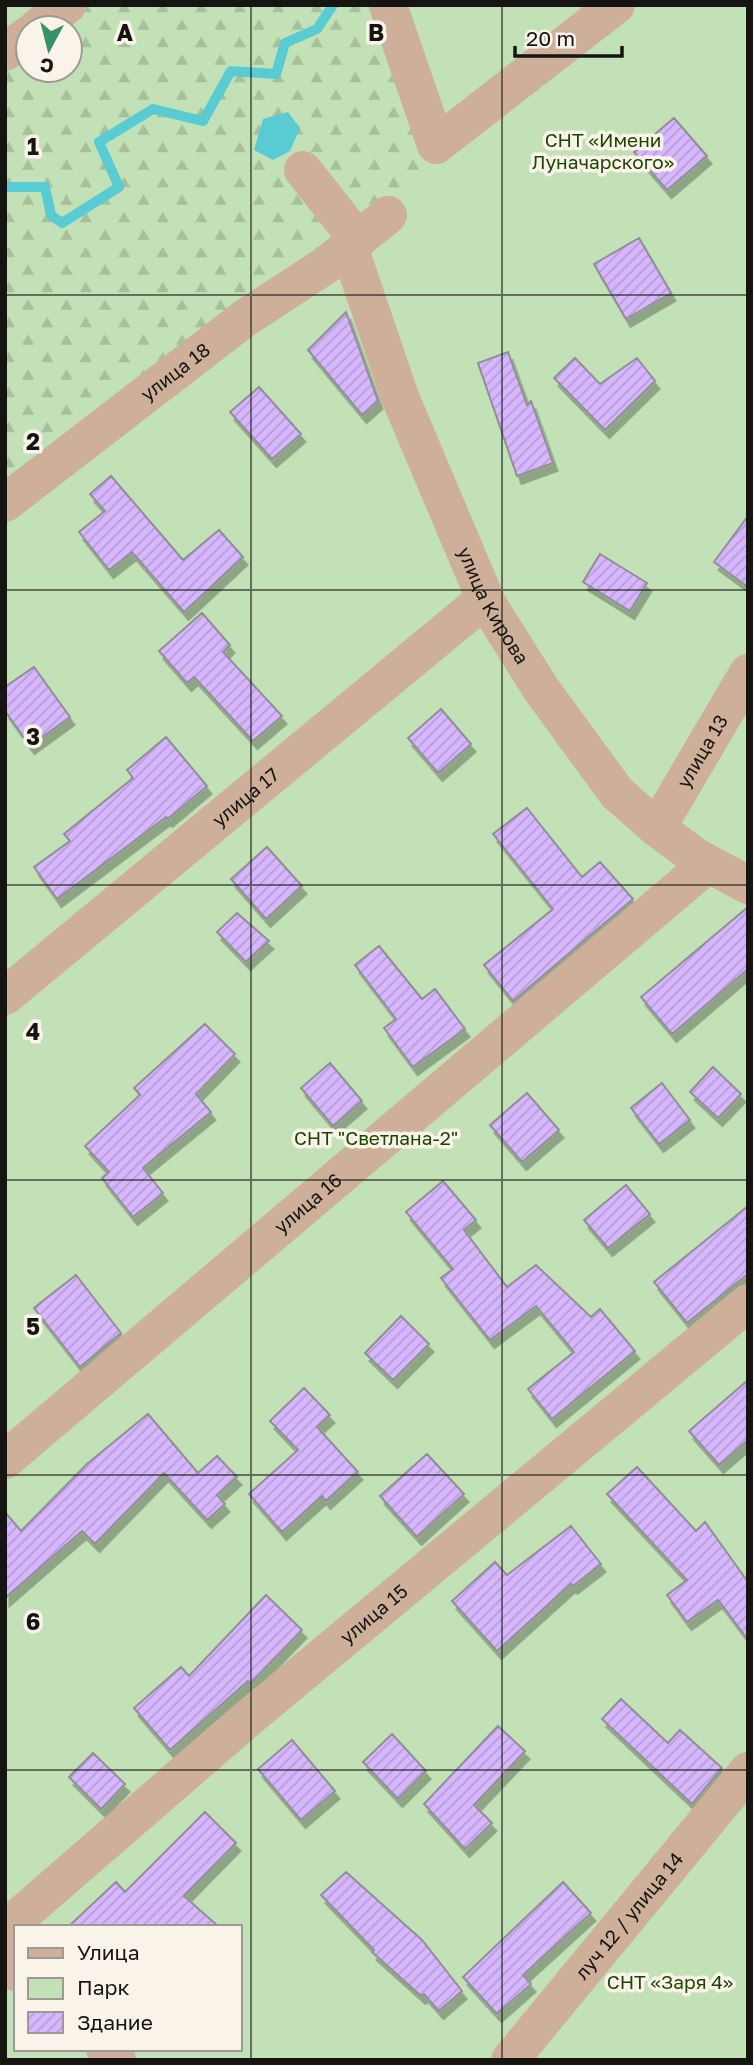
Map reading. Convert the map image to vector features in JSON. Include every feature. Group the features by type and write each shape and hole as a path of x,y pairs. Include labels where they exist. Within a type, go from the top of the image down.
{"street":[{"path":"387,5 436,145 616,5"},
{"name":"улица Кирова","path":"303,170 353,243 405,408 485,599 541,689 617,793 657,828 708,864 748,885"},
{"name":"улица 18","path":"5,502 245,318 353,243 388,215"},
{"name":"улица 17","path":"5,996 485,599"},
{"name":"улица 13","path":"657,828 748,673"},
{"name":"улица 16","path":"5,1460 708,864"},
{"name":"улица 15","path":"5,1929 246,1720 748,1303"},
{"name":"луч 12 / улица 14","path":"510,2060 748,1772"}],"green space":[{"path":"5,5 67,5 55,14 14,14 14,45 5,52"},
{"path":"67,5 388,5 439,141 394,206 5,502 5,52 14,45 14,84 84,84 84,14 55,14"},
{"name":"СНТ \"Светлана-2\"","path":"388,5 748,5 748,2060 5,2060 5,502 245,318"}],"water":[{"path":"288,112 300,128 290,151 273,160 254,150 263,119"}],"building":[{"path":"674,118 707,156 667,190 634,152"},
{"path":"639,238 671,293 626,319 594,264"},
{"path":"346,312 378,401 362,415 308,350"},
{"path":"508,352 527,405 531,401 553,463 517,476 478,363"},
{"path":"575,358 600,384 637,358 655,381 605,430 554,378"},
{"path":"259,387 301,434 272,459 230,412"},
{"path":"111,476 183,560 219,530 243,557 184,612 132,552 109,570 79,532 105,511 90,494"},
{"path":"748,516 748,587 714,562"},
{"path":"600,554 647,583 630,611 583,582"},
{"path":"202,613 230,645 223,652 282,716 253,741 194,677 187,683 159,651"},
{"path":"34,667 70,717 30,746 5,711 5,687"},
{"path":"441,709 471,744 438,773 408,738"},
{"path":"166,737 207,786 168,819 166,817 57,899 34,867 70,841 64,834 133,778 127,770"},
{"path":"527,808 582,877 600,862 633,899 513,1001 484,965 553,909 493,834"},
{"path":"267,847 302,886 266,919 231,879"},
{"path":"748,907 748,969 672,1034 641,997"},
{"path":"237,913 269,941 246,962 217,932"},
{"path":"379,946 422,999 435,989 465,1029 413,1067 384,1028 396,1019 355,965"},
{"path":"205,1024 235,1054 196,1094 211,1112 143,1168 163,1193 133,1217 102,1178 109,1172 85,1146 140,1095 134,1088"},
{"path":"330,1063 362,1101 333,1126 301,1088"},
{"path":"713,1067 741,1094 718,1118 690,1092"},
{"path":"662,1083 690,1120 659,1144 631,1108"},
{"path":"527,1093 559,1130 522,1162 490,1125"},
{"path":"443,1181 476,1220 464,1230 507,1287 536,1265 591,1317 600,1309 635,1351 552,1419 528,1389 574,1352 536,1306 490,1340 441,1278 453,1269 406,1212"},
{"path":"626,1185 650,1214 608,1248 584,1220"},
{"path":"748,1206 748,1274 687,1323 654,1282"},
{"path":"76,1275 121,1333 80,1367 34,1308"},
{"path":"401,1316 429,1344 393,1380 365,1353"},
{"path":"748,1380 748,1440 719,1465 689,1431"},
{"path":"304,1388 330,1415 317,1427 358,1472 326,1501 322,1496 282,1532 249,1494 298,1450 270,1421"},
{"path":"148,1414 198,1473 217,1456 237,1477 217,1495 225,1504 207,1520 164,1473 95,1544 82,1531 5,1598 5,1512 21,1531 87,1464"},
{"path":"427,1454 464,1494 417,1537 380,1496"},
{"path":"637,1467 696,1531 705,1522 748,1582 748,1640 718,1600 687,1622 667,1595 687,1580 607,1494"},
{"path":"571,1526 601,1564 573,1586 571,1584 497,1651 452,1601 495,1562 507,1575"},
{"path":"266,1595 302,1630 250,1684 248,1681 170,1750 134,1708 181,1667 189,1676"},
{"path":"621,1699 668,1743 680,1730 722,1768 692,1804 602,1719"},
{"path":"498,1726 525,1751 474,1805 492,1823 465,1849 424,1804"},
{"path":"392,1734 426,1771 398,1799 363,1762"},
{"path":"292,1740 335,1791 301,1820 258,1769"},
{"path":"93,1753 125,1784 101,1809 69,1777"},
{"path":"205,1812 236,1843 184,1896 217,1925 70,1925 116,1882 125,1892"},
{"path":"346,1872 422,1940 462,1991 439,2011 424,1994 421,1996 372,1952 374,1950 321,1895"},
{"path":"563,1882 591,1913 523,1975 531,1984 497,2014 463,1977"}],"waterway":[{"path":"5,187 45,187 51,215 62,223 119,187 99,142 153,109 203,121 231,71 276,74 285,43 317,29 333,5"}],"park label":[{"name":"СНТ «Имени Луначарского»","path":"603,151"},
{"name":"СНТ «Заря 4»","path":"670,1982"}]}
